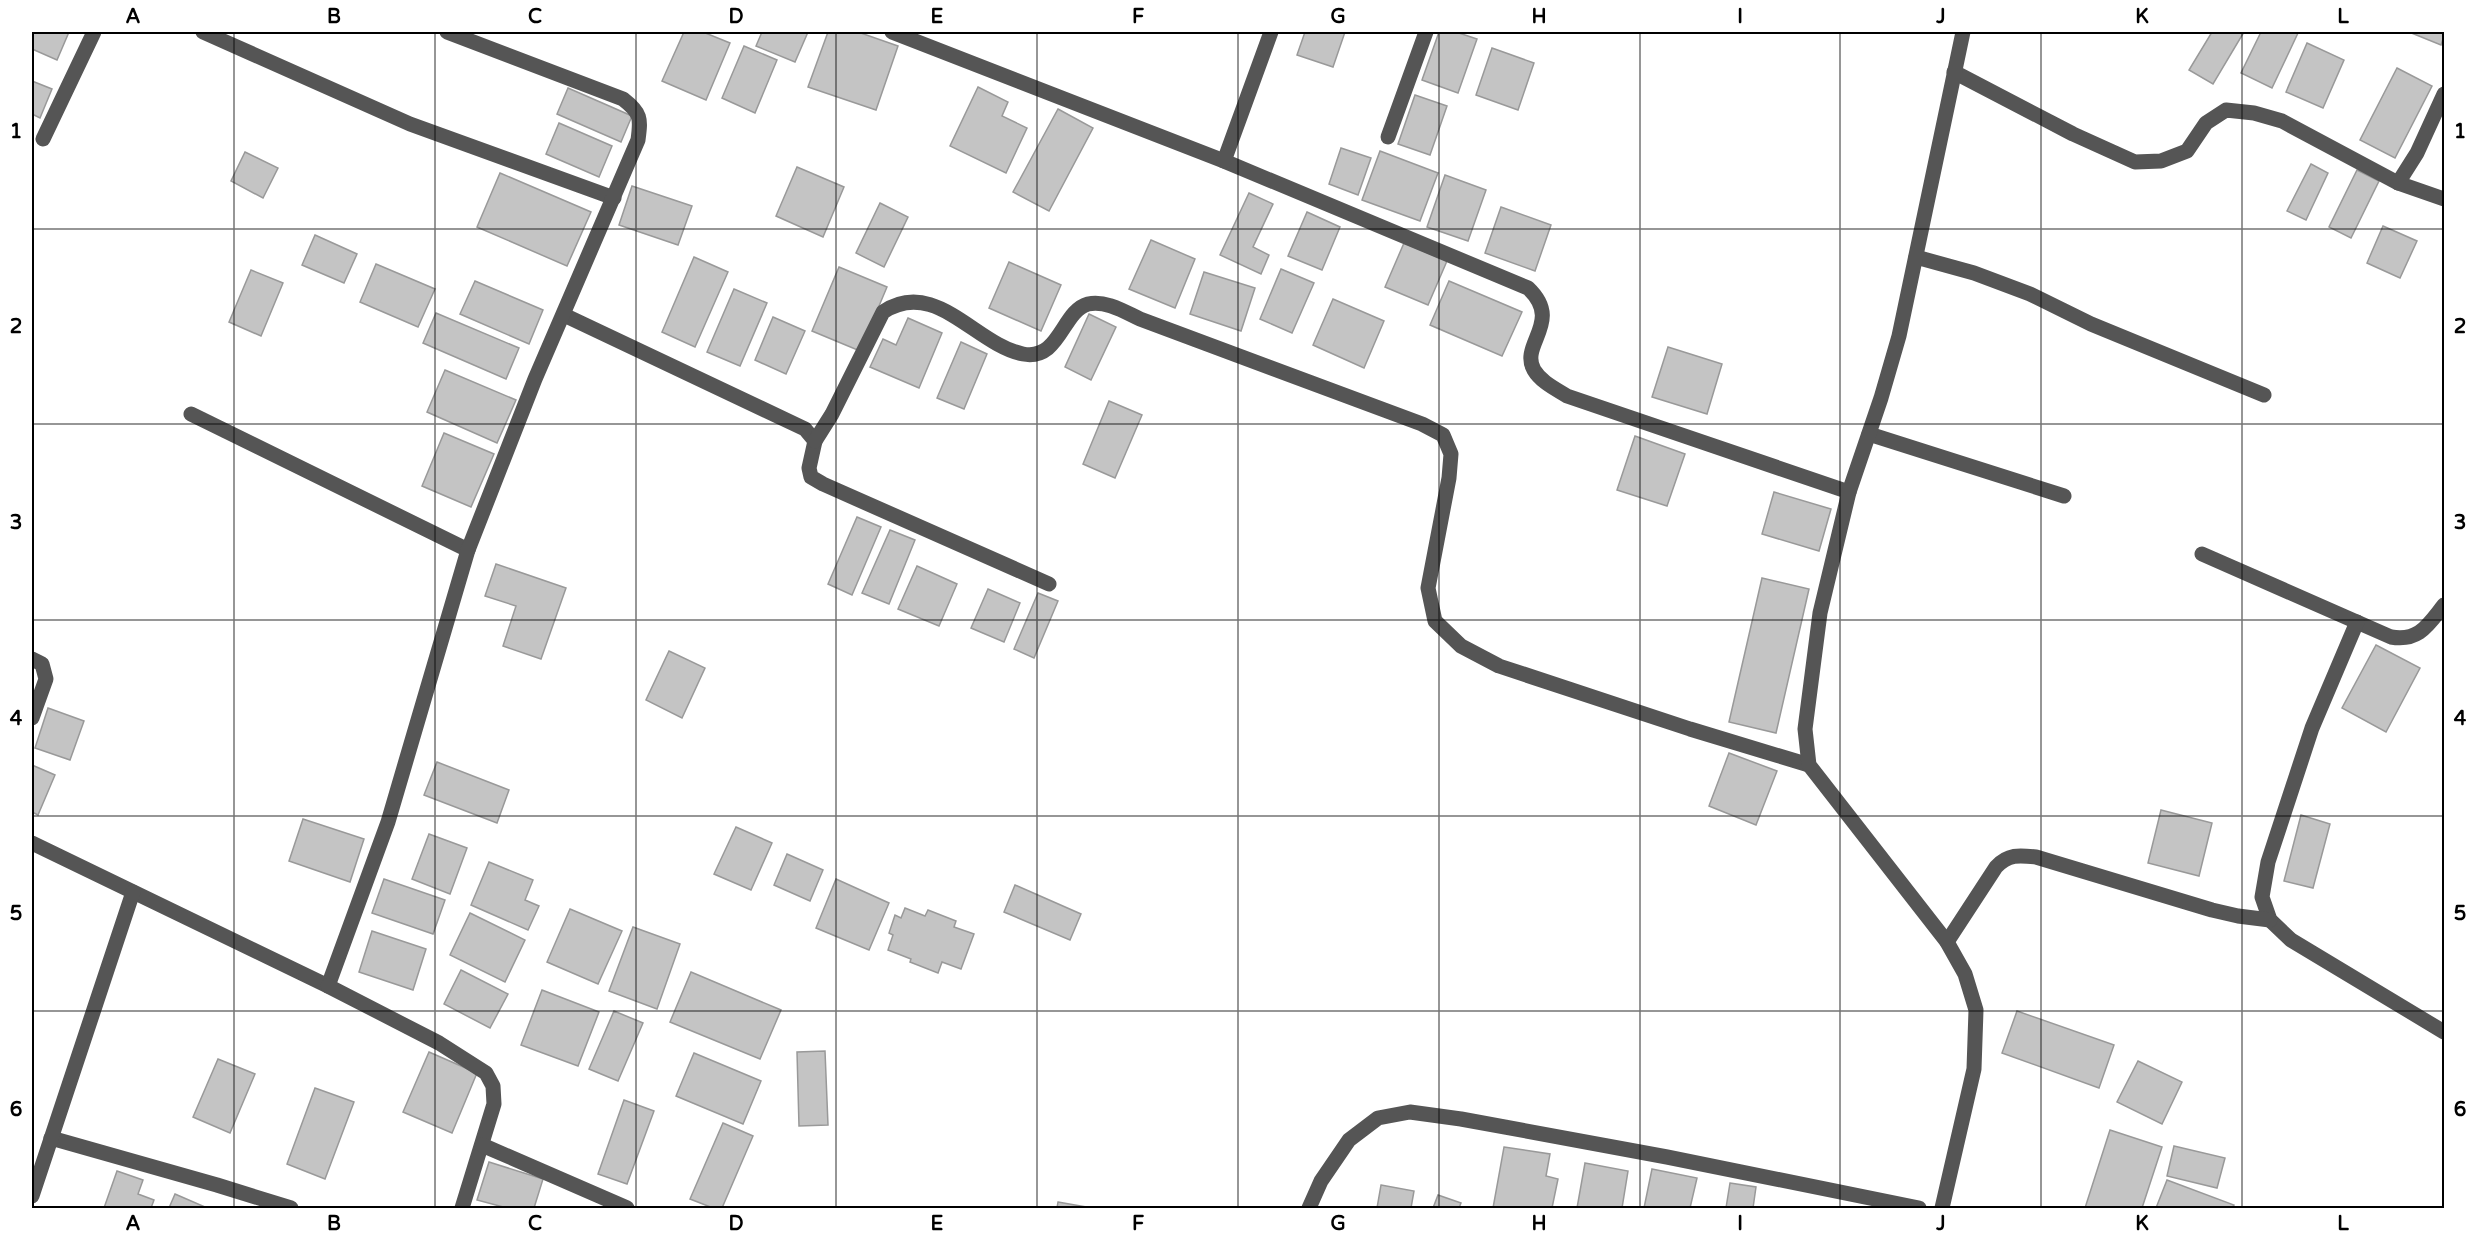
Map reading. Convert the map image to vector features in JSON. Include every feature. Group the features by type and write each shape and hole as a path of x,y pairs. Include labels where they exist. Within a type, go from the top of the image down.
{"street":[{"path":"43,139 94,32"},
{"path":"203,32 410,124 614,198"},
{"path":"328,986 388,822 468,550 535,379 638,140 641,120 636,109 623,99 447,32"},
{"path":"892,32 921,37 1528,288 1540,300 1543,317 1532,355 1533,369 1545,382 1568,396 1849,492"},
{"path":"1224,161 1271,32"},
{"path":"1388,137 1426,32"},
{"path":"1942,1209 1974,1069 1976,1010 1965,974 1947,942 1809,765 1805,729 1820,613 1849,492 1899,336 1963,32"},
{"path":"1954,72 2073,134 2135,162 2161,161 2187,151 2206,123 2226,110 2253,113 2282,122 2398,183 2445,199"},
{"path":"2398,183 2417,153 2445,94"},
{"path":"1916,257 1974,273 2030,294 2091,324 2264,395"},
{"path":"1049,584 811,477 809,468 814,441 832,414 884,312 893,306 906,301 921,302 942,309 1010,349 1023,354 1036,355 1055,341 1075,313 1087,304 1116,307 1140,319 1422,424 1443,435 1451,454 1449,478 1428,588 1435,621 1461,646 1499,666 1690,729 1809,765"},
{"path":"564,315 793,422 811,434 814,441"},
{"path":"191,414 468,550"},
{"path":"1869,434 2064,496"},
{"path":"2202,554 2391,637 2405,640 2415,637 2429,625 2444,606"},
{"path":"2357,622 2312,728 2268,861 2262,897 2270,920 2290,940 2445,1032"},
{"path":"32,659 42,664 46,680 32,718"},
{"path":"32,843 328,986 439,1043 486,1072 493,1086 494,1104 462,1209"},
{"path":"1947,942 1996,867 2004,858 2019,855 2036,857 2212,910 2270,920"},
{"path":"32,1197 134,892"},
{"path":"1308,1209 1321,1181 1349,1140 1378,1118 1410,1112 1461,1119 1667,1157 1919,1209"},
{"path":"51,1138 217,1185 291,1209"},
{"path":"482,1145 627,1209"}],"building":[{"path":"32,32 69,32 57,60 32,49"},
{"path":"684,32 703,32 730,43 706,100 662,81"},
{"path":"762,32 808,32 795,62 756,46"},
{"path":"828,32 858,32 898,46 876,110 808,87"},
{"path":"1305,32 1345,32 1333,67 1297,55"},
{"path":"1439,32 1456,32 1477,39 1458,93 1422,80"},
{"path":"2212,32 2244,32 2213,84 2189,70"},
{"path":"2261,32 2298,33 2272,88 2241,73"},
{"path":"2409,32 2444,32 2444,36 2441,45"},
{"path":"2307,43 2344,60 2323,108 2286,92"},
{"path":"744,46 777,60 755,113 722,98"},
{"path":"1492,48 1534,63 1518,110 1476,95"},
{"path":"2397,68 2432,86 2395,158 2360,140"},
{"path":"32,81 52,89 40,118 32,114"},
{"path":"978,87 1008,102 1002,116 1027,128 1006,173 950,146"},
{"path":"568,88 632,116 621,142 557,114"},
{"path":"1415,95 1447,106 1430,155 1398,144"},
{"path":"1058,109 1093,128 1049,211 1013,192"},
{"path":"559,123 612,146 599,177 546,154"},
{"path":"1341,148 1371,158 1358,195 1329,184"},
{"path":"1380,151 1438,173 1420,221 1362,200"},
{"path":"245,152 278,168 263,198 231,181"},
{"path":"2311,164 2328,173 2306,220 2287,211"},
{"path":"797,167 844,187 823,237 776,216"},
{"path":"2357,170 2379,181 2351,238 2329,227"},
{"path":"500,173 591,212 567,266 477,227"},
{"path":"1445,175 1486,190 1468,241 1427,227"},
{"path":"632,186 692,206 678,245 619,225"},
{"path":"1249,193 1273,204 1253,247 1269,255 1261,274 1220,255"},
{"path":"880,203 908,217 884,267 856,253"},
{"path":"1501,207 1551,225 1535,271 1485,253"},
{"path":"1307,212 1340,227 1322,270 1288,256"},
{"path":"2383,226 2417,241 2400,278 2367,263"},
{"path":"315,235 357,254 344,283 302,265"},
{"path":"1151,240 1195,259 1175,308 1129,289"},
{"path":"1404,243 1447,261 1428,305 1385,287"},
{"path":"694,257 728,272 695,347 662,332"},
{"path":"1009,262 1061,285 1041,331 989,308"},
{"path":"376,264 435,289 418,327 360,302"},
{"path":"839,267 887,287 860,351 812,331"},
{"path":"1281,269 1314,283 1292,333 1260,319"},
{"path":"251,270 283,283 261,336 229,322"},
{"path":"1204,272 1255,288 1241,331 1190,314"},
{"path":"475,281 543,310 529,344 460,314"},
{"path":"1449,281 1522,312 1502,356 1430,325"},
{"path":"734,289 767,303 740,366 707,352"},
{"path":"1333,299 1384,321 1364,368 1313,345"},
{"path":"436,313 519,348 506,379 423,343"},
{"path":"1089,314 1116,327 1091,380 1065,367"},
{"path":"773,317 805,331 786,374 755,360"},
{"path":"908,318 942,333 919,388 870,367 883,339 896,345"},
{"path":"961,342 987,354 964,409 937,398"},
{"path":"1668,347 1722,364 1707,414 1652,397"},
{"path":"445,370 516,400 497,443 427,412"},
{"path":"1109,401 1142,415 1115,478 1083,464"},
{"path":"444,433 494,454 471,507 422,486"},
{"path":"1635,436 1685,454 1667,506 1617,490"},
{"path":"1774,492 1831,509 1819,551 1762,534"},
{"path":"857,517 881,527 852,595 828,584"},
{"path":"890,530 915,540 889,604 862,593"},
{"path":"496,564 566,588 541,659 503,646 516,606 485,596"},
{"path":"917,566 957,584 939,626 898,609"},
{"path":"1762,578 1809,589 1776,733 1729,722"},
{"path":"988,589 1020,603 1004,642 971,628"},
{"path":"1038,593 1058,601 1034,658 1014,649"},
{"path":"2376,645 2420,668 2386,732 2342,708"},
{"path":"669,651 705,668 682,718 646,700"},
{"path":"48,708 84,721 70,760 35,748"},
{"path":"1729,753 1777,771 1756,825 1709,806"},
{"path":"437,762 509,790 497,823 424,795"},
{"path":"32,765 55,775 38,815 32,812"},
{"path":"2161,810 2212,823 2199,876 2148,863"},
{"path":"2301,815 2330,824 2313,888 2284,881"},
{"path":"303,819 364,839 350,882 289,861"},
{"path":"736,827 772,843 751,890 714,874"},
{"path":"429,834 467,848 450,894 412,879"},
{"path":"787,854 823,870 810,901 774,885"},
{"path":"489,862 533,880 525,900 539,906 528,930 471,905"},
{"path":"384,879 445,900 433,934 372,913"},
{"path":"836,879 889,903 869,950 816,928"},
{"path":"1015,885 1081,914 1070,940 1004,912"},
{"path":"905,908 925,916 928,910 956,921 954,927 974,934 961,969 942,962 938,973 888,950 893,935 889,933 895,915 901,918"},
{"path":"570,909 622,931 598,984 547,962"},
{"path":"470,913 525,940 505,982 450,955"},
{"path":"633,927 680,944 657,1009 609,991"},
{"path":"372,931 426,949 413,990 359,972"},
{"path":"461,970 508,994 490,1028 444,1004"},
{"path":"691,972 781,1010 760,1059 670,1022"},
{"path":"542,990 599,1012 578,1066 521,1045"},
{"path":"614,1011 643,1023 618,1081 589,1069"},
{"path":"2017,1011 2114,1045 2099,1088 2002,1053"},
{"path":"825,1051 828,1125 799,1126 797,1052"},
{"path":"429,1052 477,1073 452,1133 403,1112"},
{"path":"694,1053 761,1081 743,1124 676,1096"},
{"path":"218,1059 255,1074 230,1133 193,1117"},
{"path":"2138,1061 2182,1082 2162,1124 2117,1102"},
{"path":"315,1088 354,1102 325,1179 287,1164"},
{"path":"624,1100 654,1111 627,1184 598,1174"},
{"path":"723,1123 753,1136 722,1208 713,1208 690,1199"},
{"path":"2110,1130 2162,1147 2142,1208 2085,1208"},
{"path":"2174,1146 2225,1158 2217,1188 2167,1176"},
{"path":"1504,1147 1550,1154 1546,1176 1558,1179 1552,1208 1493,1208"},
{"path":"489,1162 543,1179 534,1208 507,1208 477,1200"},
{"path":"1585,1163 1628,1171 1622,1208 1577,1208"},
{"path":"1652,1169 1697,1178 1690,1208 1644,1208"},
{"path":"117,1171 143,1180 138,1194 154,1200 151,1208 104,1208"},
{"path":"2167,1180 2234,1205 2232,1208 2156,1208"},
{"path":"1730,1183 1756,1187 1753,1208 1726,1208"},
{"path":"1381,1185 1414,1191 1411,1208 1377,1208"},
{"path":"175,1194 205,1207 169,1208"},
{"path":"1438,1195 1461,1203 1459,1208 1433,1208"},
{"path":"1058,1202 1092,1208 1057,1208"}]}
